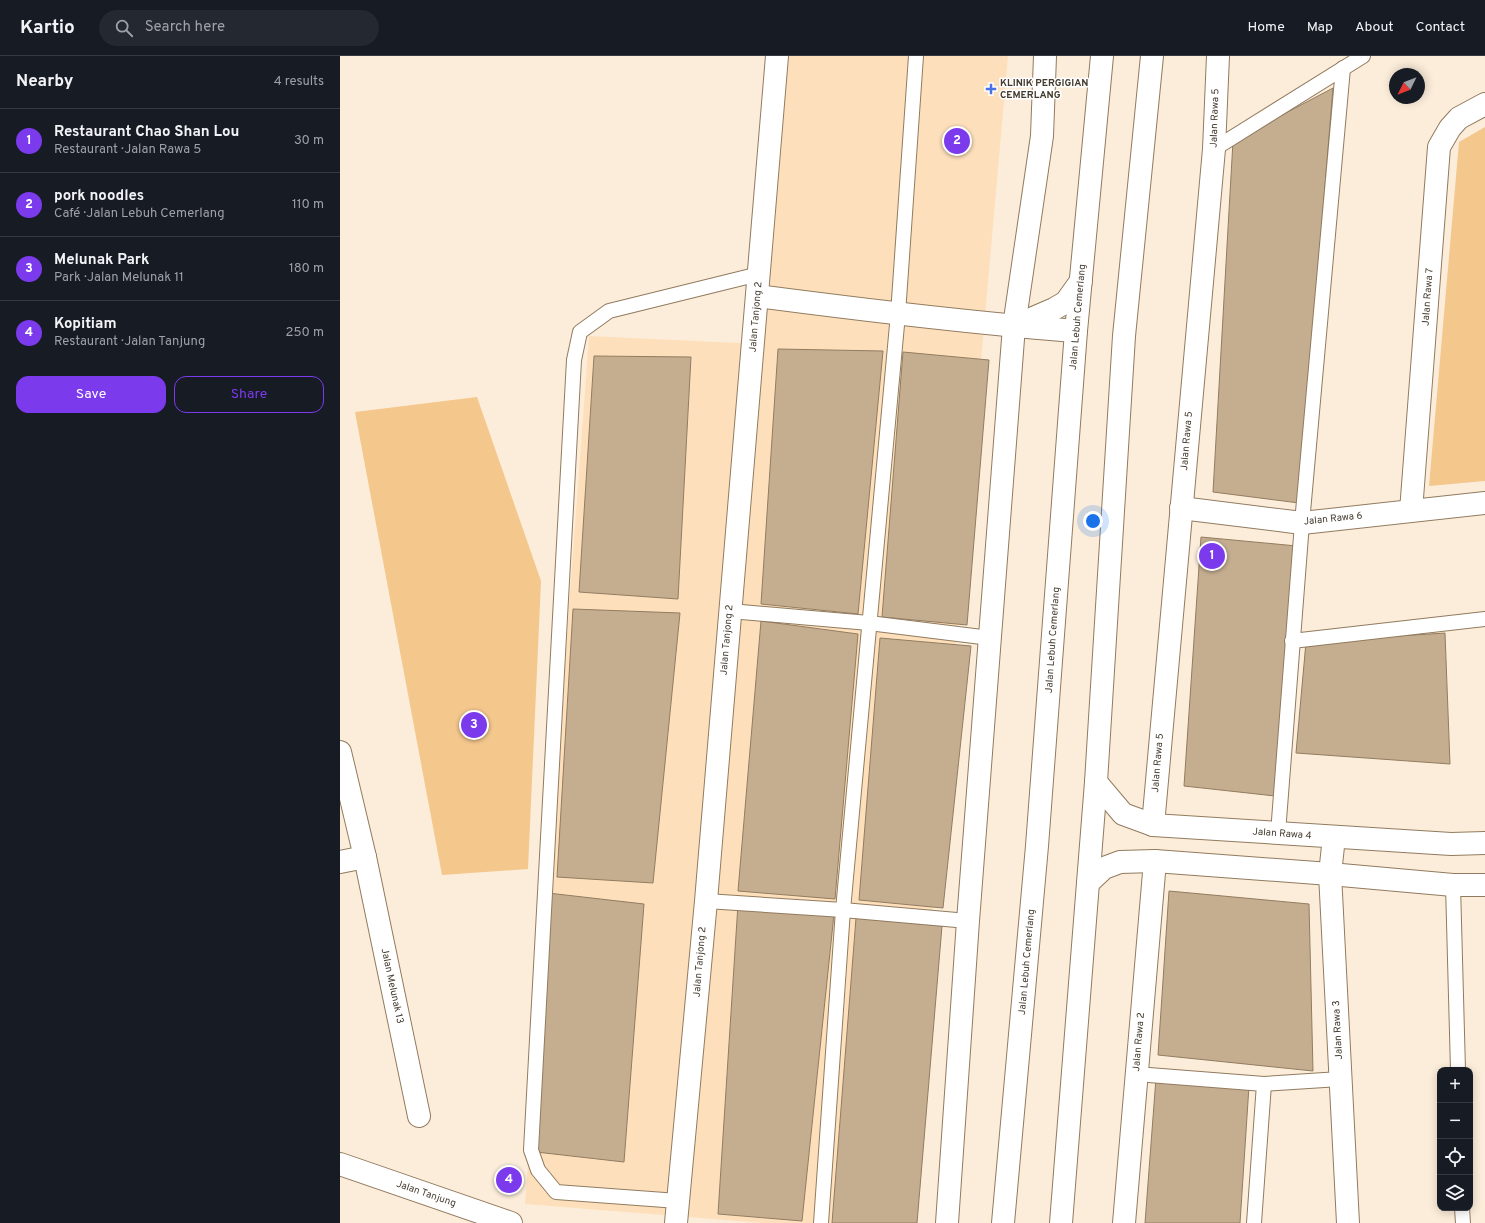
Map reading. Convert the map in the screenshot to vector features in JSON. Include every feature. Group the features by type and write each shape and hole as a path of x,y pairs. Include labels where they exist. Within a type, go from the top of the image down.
{"street":[{"name":"Jalan Tanjong 2","path":"676,1223 706,901 777,56"},
{"path":"948,1223 968,921 1014,326 1042,136 1045,56"},
{"name":"Jalan Lebuh Cemerlang","path":"1003,1223 1037,846 1076,331 1102,56"},
{"path":"1061,1223 1096,782 1124,336 1152,56"},
{"name":"Jalan Rawa 5","path":"1153,825 1214,149 1218,56"},
{"name":"Jalan Rawa 7","path":"1411,511 1439,146 1450,128 1460,118 1485,104"},
{"path":"1014,326 1054,309 1066,302 1081,280"},
{"path":"757,296 898,314 1076,331"},
{"name":"Jalan Rawa 6","path":"1181,508 1302,523 1485,503"},
{"name":"Jalan Melunak 13","path":"340,752 419,1116"},
{"name":"Jalan Rawa 4","path":"1096,782 1124,814 1153,825 1451,844 1485,843"},
{"name":"Jalan Rawa 3","path":"1334,837 1330,874 1348,1223"},
{"path":"340,862 364,857"},
{"path":"1088,883 1104,868 1120,862 1155,861 1453,885 1485,885"},
{"name":"Jalan Rawa 2","path":"1124,1223 1155,861"},
{"name":"Jalan Tanjung","path":"340,1164 487,1219 511,1223"}],"lane":[{"path":"822,1223 843,910 898,314 916,56"},
{"path":"1214,149 1363,56"},
{"path":"1278,833 1302,523 1343,68"},
{"path":"678,1201 556,1192 538,1170 531,1150 574,360 580,332 609,311 759,274"},
{"path":"730,611 869,623 990,638"},
{"path":"1292,641 1485,619"},
{"path":"1453,885 1458,1067"},
{"path":"706,901 843,910 968,921"},
{"path":"1136,1074 1264,1084 1340,1080"},
{"path":"1254,1223 1264,1084"},
{"path":"1462,1211 1463,1223"}],"shaded area":[{"path":"789,56 1008,56 905,1223 763,1223 525,1204 589,336 760,344"},
{"path":"1485,127 1485,481 1429,486 1459,142"},
{"path":"477,397 541,581 528,869 442,875 355,412"}],"building":[{"path":"1333,88 1299,503 1213,492 1233,141"},
{"path":"778,349 883,351 858,614 761,604"},
{"path":"903,352 989,360 967,625 882,617"},
{"path":"594,356 691,357 678,599 579,592"},
{"path":"1201,537 1297,546 1275,796 1184,786"},
{"path":"573,609 680,613 653,883 557,877"},
{"path":"761,621 858,634 835,899 738,891"},
{"path":"1445,633 1450,764 1296,753 1306,642"},
{"path":"880,638 971,646 943,908 859,900"},
{"path":"1169,891 1309,904 1313,1071 1158,1055"},
{"path":"548,893 644,904 624,1162 536,1152"},
{"path":"738,904 834,914 802,1221 718,1214"},
{"path":"856,918 942,926 917,1223 832,1223"},
{"path":"1156,1078 1249,1086 1240,1223 1145,1223"}],"place":[{"name":"KLINIK PERGIGIAN CEMERLANG","path":"991,89"},
{"name":"pork noodles","path":"957,141"},
{"name":"Restaurant Chao Shan Lou","path":"1212,556"},
{"name":"Melunak Park","path":"474,725"},
{"name":"Kopitiam","path":"509,1180"}]}
